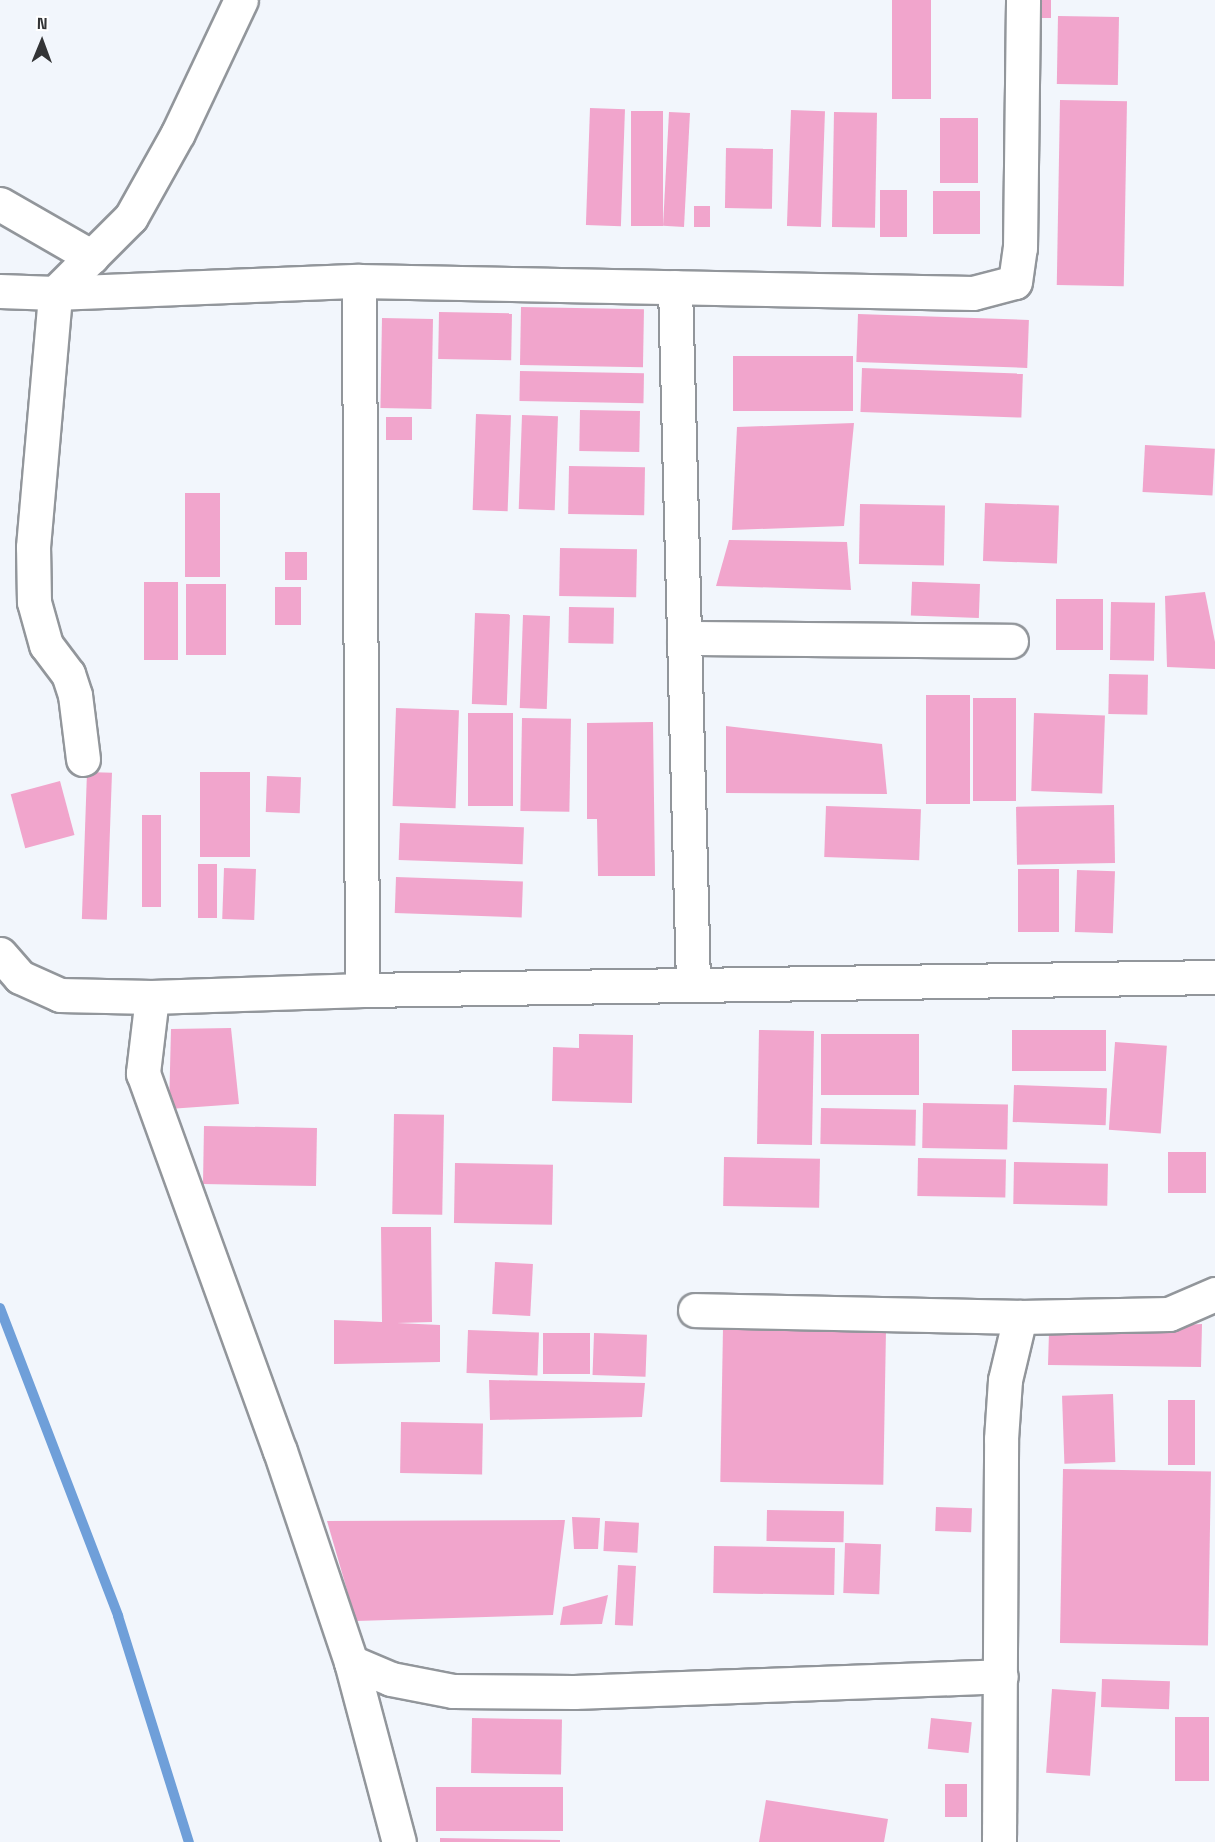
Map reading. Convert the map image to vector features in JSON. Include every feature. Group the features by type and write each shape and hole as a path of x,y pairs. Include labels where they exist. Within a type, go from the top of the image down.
{"street":[{"path":"82,759 75,695 68,674 46,645 33,602 33,547 55,293 131,217 154,180 241,0"},
{"path":"0,291 55,293 359,280 973,293 1015,282 1020,248 1023,0"},
{"path":"0,204 92,257"},
{"path":"359,280 362,990"},
{"path":"675,287 693,982"},
{"path":"684,638 1011,640"},
{"path":"0,954 20,977 60,994 152,997 693,982 1215,976"},
{"path":"152,997 143,1073 276,1440 351,1662 399,1842"},
{"path":"695,1310 1020,1317 1169,1314 1215,1294"},
{"path":"999,1842 1001,1439 1005,1380 1020,1317"},
{"path":"351,1662 391,1679 453,1691 574,1692 1001,1676"}],"building":[{"path":"892,0 931,0 931,99 892,99"},
{"path":"1029,0 1051,0 1051,18 1029,18"},
{"path":"1058,16 1119,17 1118,85 1057,84"},
{"path":"1060,100 1127,101 1124,286 1057,285"},
{"path":"590,108 625,109 621,226 586,225"},
{"path":"791,110 825,111 821,227 787,226"},
{"path":"631,111 663,111 663,226 631,226"},
{"path":"669,112 690,113 684,227 663,226"},
{"path":"834,112 877,113 875,228 832,227"},
{"path":"940,118 978,118 978,183 940,183"},
{"path":"726,148 773,149 772,209 725,208"},
{"path":"880,190 907,190 907,237 880,237"},
{"path":"933,191 980,191 980,234 933,234"},
{"path":"694,206 710,206 710,227 694,227"},
{"path":"521,307 644,309 643,367 520,365"},
{"path":"439,312 512,313 511,360 438,359"},
{"path":"858,314 1029,320 1027,368 856,362"},
{"path":"382,318 433,319 431,409 380,408"},
{"path":"733,356 853,356 853,411 733,411"},
{"path":"862,368 1023,374 1021,418 860,412"},
{"path":"520,371 644,373 643,403 519,401"},
{"path":"580,410 640,411 639,452 579,451"},
{"path":"476,414 511,415 508,511 473,510"},
{"path":"522,415 558,416 555,510 519,509"},
{"path":"386,417 412,417 412,440 386,440"},
{"path":"854,423 844,526 732,530 737,427"},
{"path":"1145,445 1215,449 1212,496 1143,492"},
{"path":"569,466 645,467 644,515 568,514"},
{"path":"185,493 220,493 220,577 185,577"},
{"path":"985,503 1059,506 1057,564 983,561"},
{"path":"860,504 945,505 944,565 859,564"},
{"path":"729,540 847,542 851,590 716,586"},
{"path":"560,548 637,549 636,597 559,596"},
{"path":"285,552 307,552 307,580 285,580"},
{"path":"144,582 178,582 178,660 144,660"},
{"path":"912,582 980,584 979,618 911,616"},
{"path":"186,584 226,584 226,655 186,655"},
{"path":"275,587 301,587 301,625 275,625"},
{"path":"1205,592 1215,642 1215,669 1167,667 1165,596"},
{"path":"1056,599 1103,599 1103,650 1056,650"},
{"path":"1111,602 1155,603 1154,661 1110,660"},
{"path":"569,607 614,608 613,644 568,643"},
{"path":"475,613 510,614 507,705 472,704"},
{"path":"523,615 550,616 547,709 520,708"},
{"path":"1109,674 1148,675 1147,715 1108,714"},
{"path":"926,695 970,695 970,804 926,804"},
{"path":"973,698 1016,698 1016,801 973,801"},
{"path":"396,708 459,710 456,808 393,806"},
{"path":"468,713 513,713 513,806 468,806"},
{"path":"1034,713 1105,715 1102,793 1031,791"},
{"path":"522,718 571,719 569,812 520,811"},
{"path":"653,722 655,876 598,876 597,819 587,819 587,723"},
{"path":"726,726 882,744 887,794 726,793"},
{"path":"87,772 112,773 107,920 82,919"},
{"path":"200,772 250,772 250,857 200,857"},
{"path":"267,776 301,777 300,813 266,812"},
{"path":"60,781 74,835 25,848 11,794"},
{"path":"1114,805 1115,863 1017,865 1016,807"},
{"path":"826,806 921,809 919,860 824,857"},
{"path":"142,815 161,815 161,907 142,907"},
{"path":"400,823 524,827 523,864 399,860"},
{"path":"198,864 217,864 217,918 198,918"},
{"path":"224,868 256,869 254,920 222,919"},
{"path":"1018,869 1059,869 1059,932 1018,932"},
{"path":"1077,870 1115,871 1113,933 1075,932"},
{"path":"396,877 523,881 522,917 395,913"},
{"path":"231,1028 239,1104 169,1109 171,1029"},
{"path":"759,1030 814,1031 812,1145 757,1144"},
{"path":"1012,1030 1106,1030 1106,1071 1012,1071"},
{"path":"579,1034 633,1035 632,1103 552,1101 553,1047 579,1048"},
{"path":"821,1034 919,1034 919,1095 821,1095"},
{"path":"1115,1042 1167,1046 1161,1133 1109,1130"},
{"path":"1014,1085 1107,1088 1106,1125 1013,1122"},
{"path":"923,1103 1008,1104 1007,1149 922,1148"},
{"path":"821,1108 916,1110 915,1146 820,1144"},
{"path":"394,1114 444,1115 442,1215 392,1214"},
{"path":"204,1126 317,1128 316,1186 203,1184"},
{"path":"1168,1152 1206,1152 1206,1193 1168,1193"},
{"path":"724,1157 820,1159 819,1208 723,1206"},
{"path":"918,1158 1006,1160 1005,1198 917,1196"},
{"path":"1014,1162 1108,1164 1107,1206 1013,1204"},
{"path":"455,1163 553,1165 552,1225 454,1223"},
{"path":"381,1227 431,1227 432,1322 397,1323 440,1325 440,1362 334,1364 334,1320 382,1322"},
{"path":"495,1262 533,1264 530,1316 492,1314"},
{"path":"1202,1324 1201,1367 1048,1365 1049,1332"},
{"path":"723,1328 886,1331 883,1485 720,1482"},
{"path":"468,1330 539,1332 537,1375 466,1373"},
{"path":"543,1333 590,1333 590,1374 543,1374"},
{"path":"594,1333 647,1335 646,1377 593,1375"},
{"path":"489,1380 645,1383 642,1417 490,1420"},
{"path":"1113,1394 1115,1462 1064,1464 1062,1396"},
{"path":"1168,1400 1195,1400 1195,1465 1168,1465"},
{"path":"401,1422 483,1423 482,1474 400,1473"},
{"path":"1063,1469 1211,1472 1208,1646 1060,1643"},
{"path":"936,1507 972,1508 971,1532 935,1531"},
{"path":"767,1510 844,1511 843,1542 766,1541"},
{"path":"572,1517 600,1518 598,1549 574,1549"},
{"path":"565,1520 553,1615 356,1621 327,1521"},
{"path":"605,1521 639,1523 637,1553 603,1551"},
{"path":"845,1543 881,1544 879,1594 843,1593"},
{"path":"714,1546 835,1548 834,1595 713,1593"},
{"path":"618,1565 636,1566 633,1626 615,1625"},
{"path":"608,1595 602,1624 560,1625 563,1607"},
{"path":"1102,1679 1170,1681 1169,1709 1101,1707"},
{"path":"1052,1689 1096,1692 1090,1776 1046,1773"},
{"path":"1175,1717 1209,1717 1209,1781 1175,1781"},
{"path":"472,1718 562,1720 561,1775 471,1773"},
{"path":"931,1718 972,1722 969,1753 928,1749"},
{"path":"945,1784 967,1784 967,1817 945,1817"},
{"path":"436,1787 563,1787 563,1831 436,1831"},
{"path":"766,1800 888,1819 884,1842 759,1842"},
{"path":"440,1838 560,1840 560,1842 440,1842"}],"waterway":[{"path":"0,1308 118,1616 189,1842"}]}
